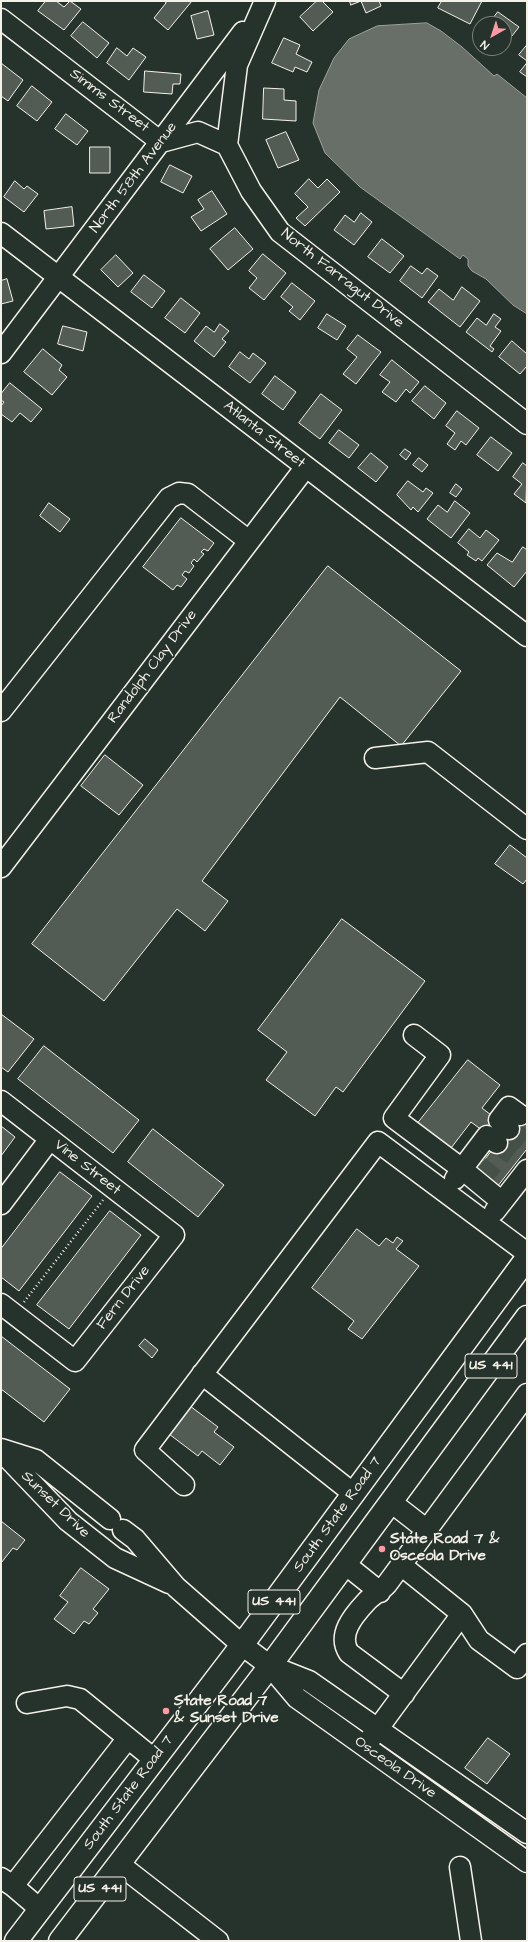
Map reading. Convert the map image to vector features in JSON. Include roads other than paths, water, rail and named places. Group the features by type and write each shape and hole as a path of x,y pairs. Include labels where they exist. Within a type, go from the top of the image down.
{"main road":[{"name":"South State Road 7","path":"16,1941 242,1645 527,1258"},
{"name":"US 441","path":"60,1941 270,1666 527,1317"}],"street":[{"name":"North 58th Avenue","path":"1,353 161,142 265,1"},
{"path":"227,145 237,65 265,1"},
{"name":"Simms Street","path":"1,19 161,142 198,132 227,145"},
{"name":"North Farragut Drive","path":"227,145 251,192 280,232 527,424"},
{"name":"Atlanta Street","path":"1,234 305,468 527,636"},
{"name":"Randolph Clay Drive","path":"1,867 305,468"},
{"path":"1,711 169,498 179,493 188,494 249,541"},
{"path":"375,758 428,752 527,830"},
{"path":"414,1035 440,1055 394,1118 487,1149 514,1178 486,1222"},
{"name":"Vine Street","path":"1,1101 174,1235"},
{"path":"1,1204 50,1139"},
{"path":"184,1485 145,1450 378,1142 527,1253"},
{"path":"446,1192 487,1149"},
{"name":"Fern Drive","path":"1,1304 75,1361 174,1235"},
{"path":"202,1374 354,1494"},
{"path":"404,1694 349,1653 345,1647 345,1630 366,1601 380,1592 401,1566 527,1394"},
{"name":"Sunset Drive","path":"1,1450 36,1460 109,1519 134,1540 176,1587 242,1645"},
{"name":"Sunset Drive","path":"1,1450 68,1521 79,1530 115,1558 176,1587"},
{"path":"391,1502 427,1530"},
{"path":"79,1530 109,1519"},
{"path":"345,1564 380,1592"},
{"path":"401,1566 462,1614 479,1640 517,1668 527,1654"},
{"path":"366,1746 462,1614"},
{"name":"Osceola Drive","path":"242,1645 270,1666 297,1698 527,1862"},
{"name":"Osceola Drive","path":"270,1666 309,1681 527,1832"},
{"path":"27,1703 66,1696 80,1699 155,1760"},
{"path":"40,1909 7,1882 128,1738"},
{"path":"406,1775 419,1757"},
{"path":"119,1864 218,1941"},
{"path":"460,1868 471,1941"}],"tunnel":[{"path":"509,1129 527,1143"},
{"path":"497,1143 518,1159"},
{"path":"479,1166 500,1183"}],"place":[{"name":"State Road 7 & Osceola Drive","path":"382,1549"},
{"name":"State Road 7 & Sunset Drive","path":"166,1711"}]}
